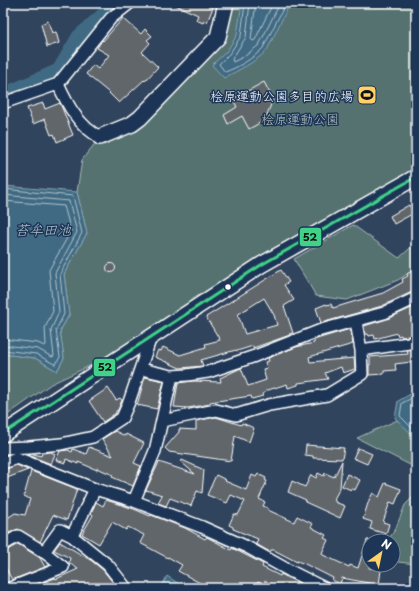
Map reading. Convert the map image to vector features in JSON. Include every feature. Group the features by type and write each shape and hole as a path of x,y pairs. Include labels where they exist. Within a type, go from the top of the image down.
{"street":[{"path":"3,103 58,84 111,18 130,3"},
{"path":"58,84 66,102 78,119 93,133 100,137 132,124 140,118 218,37 226,3"},
{"path":"3,434 261,265 416,177"},
{"path":"141,369 172,376 188,375 229,365 322,330 356,322 384,313 416,298"},
{"path":"162,422 216,410 236,414 270,405 327,395 362,374 361,350 356,322"},
{"path":"3,448 61,444 93,437 122,418 141,369 151,337"},
{"path":"361,350 416,342"},
{"path":"134,501 155,451 172,376"},
{"path":"3,463 17,458 95,489 134,501 202,527 247,547 324,588"},
{"path":"72,536 95,489"},
{"path":"44,552 60,530 72,536 108,565 126,588"},
{"path":"3,545 18,536 44,552 63,567 10,588"}],"green space":[{"name":"桧原運動公園","path":"226,3 416,3 416,182 151,337 51,384 3,418 3,354 35,358 57,371 64,358 60,331 69,315 64,274 87,233 77,192 82,160 100,137 132,124 218,37"},
{"path":"353,225 399,258 416,243 416,268 398,280 347,300 316,296 294,259"},
{"path":"402,418 416,430 416,479 412,466 357,438"},
{"path":"416,494 416,564 401,562 401,533 393,533 405,505"}],"water":[{"path":"242,3 290,3 267,50 252,62 224,78 212,65 227,51 237,35"},
{"name":"苔牟田池","path":"3,186 77,192 87,233 64,274 69,315 60,331 64,358 57,371 35,358 3,354"},
{"path":"416,391 416,438 395,418 398,401"},
{"path":"167,576 185,588 161,588"}],"building":[{"path":"171,3 215,3 207,22 204,21 203,23 196,20 198,15"},
{"path":"123,18 141,34 145,29 152,36 147,40 150,43 142,52 158,67 145,81 144,80 119,103 86,74 93,65 98,69 109,55 97,48 102,40 103,41"},
{"path":"48,21 52,33 56,32 59,43 47,47 41,24"},
{"path":"264,82 273,99 265,120 249,129 242,116 228,124 224,115 237,107 233,99"},
{"path":"43,103 45,109 60,103 73,135 57,142 54,134 51,135 45,119 33,124 27,108"},
{"path":"409,205 414,213 394,224 390,216"},
{"path":"111,263 116,268 111,273 106,268"},
{"path":"416,269 416,291 412,287 414,291 382,306 321,323 316,308 326,304 331,304 333,308 383,293 403,282 402,279 408,276 407,274"},
{"path":"281,270 289,282 284,285 294,300 284,306 293,333 289,334 290,335 253,348 253,346 201,360 203,366 180,368 155,357 158,350 161,351 163,347 180,355 206,347 205,344 220,340 206,317","holes":["264,298 274,315 277,325 245,334 237,315"]},
{"path":"416,306 416,319 414,320 416,330 413,331 415,335 402,337 401,335 398,336 397,333 375,339 374,335 369,336 368,334 365,334 364,326 387,319"},
{"path":"350,329 353,344 309,357 310,362 354,358 355,369 343,373 341,367 325,373 328,379 298,383 298,385 288,388 287,384 265,391 266,392 262,394 263,396 252,399 251,396 210,402 210,404 188,408 174,407 178,383 193,381 221,382 220,378 241,368 248,386 266,380 263,369 267,368 265,362 269,361 268,358 296,347 314,343 314,340"},
{"path":"416,349 416,372 411,362 395,364 396,370 384,371 384,374 369,375 370,357 408,354 407,350"},
{"path":"145,377 164,381 157,409 137,405"},
{"path":"108,388 116,400 120,398 122,400 116,413 103,422 89,401"},
{"path":"216,417 241,425 242,423 254,428 249,442 235,436 231,461 169,452 165,448 179,432 179,429 196,430 196,421"},
{"path":"115,431 125,436 126,434 144,443 134,463 141,466 133,486 112,477 113,475 97,468 97,470 66,459 65,463 56,460 60,451 68,450 72,452 73,449 86,454 89,447 113,456 102,439"},
{"path":"306,445 344,448 342,459 313,458 313,456 305,455"},
{"path":"358,448 372,454 367,464 353,458"},
{"path":"51,452 55,454 51,464 28,455 34,454 41,456 42,453"},
{"path":"182,460 204,470 202,493 197,491 191,506 170,498 166,506 158,503 162,495 146,490 159,462 195,474 181,462"},
{"path":"342,461 340,488 334,499 335,502 345,506 340,518 305,502 306,500 288,492 292,481 305,487 311,475 316,478 318,473 324,476 325,473 334,477"},
{"path":"17,465 28,470 7,478 5,475 3,476 3,470"},
{"path":"31,471 77,489 67,520 53,515 40,542 18,529 9,533 3,523 3,521 15,513 25,515 30,499 24,496"},
{"path":"258,474 266,478 265,480 267,481 259,499 265,502 263,506 268,508 268,510 294,522 297,516 313,524 311,527 326,535 324,538 328,540 322,553 323,555 349,567 350,565 358,568 361,559 361,573 381,573 379,585 342,578 340,584 332,580 333,578 305,564 297,562 274,550 271,550 270,552 256,544 258,539 233,529 233,527 229,525 234,514 238,515 245,501 231,495 227,503 207,495 216,475 226,480 225,481 246,490 252,475 256,477"},
{"path":"347,474 360,480 355,490 342,486"},
{"path":"385,483 401,489 395,504 390,502 383,522 389,524 386,533 370,529 372,522 363,519 369,500 373,493 379,497"},
{"path":"106,500 185,528 205,539 207,537 231,550 232,548 263,564 262,567 280,576 281,574 308,588 278,588 265,581 263,585 258,582 255,588 209,588 178,571 182,565 140,543 144,535 128,527 126,530 112,522 99,544 82,534 93,515 91,513 96,502 103,506"},
{"path":"60,542 92,561 103,570 115,585 113,588 29,588 55,578 56,579 78,569 69,563 70,558 54,550"},
{"path":"18,544 40,558 45,567 48,566 12,580 3,563 3,552"}],"waterway":[{"path":"3,97 60,72 80,38 119,3"}],"transit line":[{"name":"52","path":"3,434 261,265 416,177"}],"place":[{"name":"桧原運動公園多目的広場","path":"367,95"}]}
